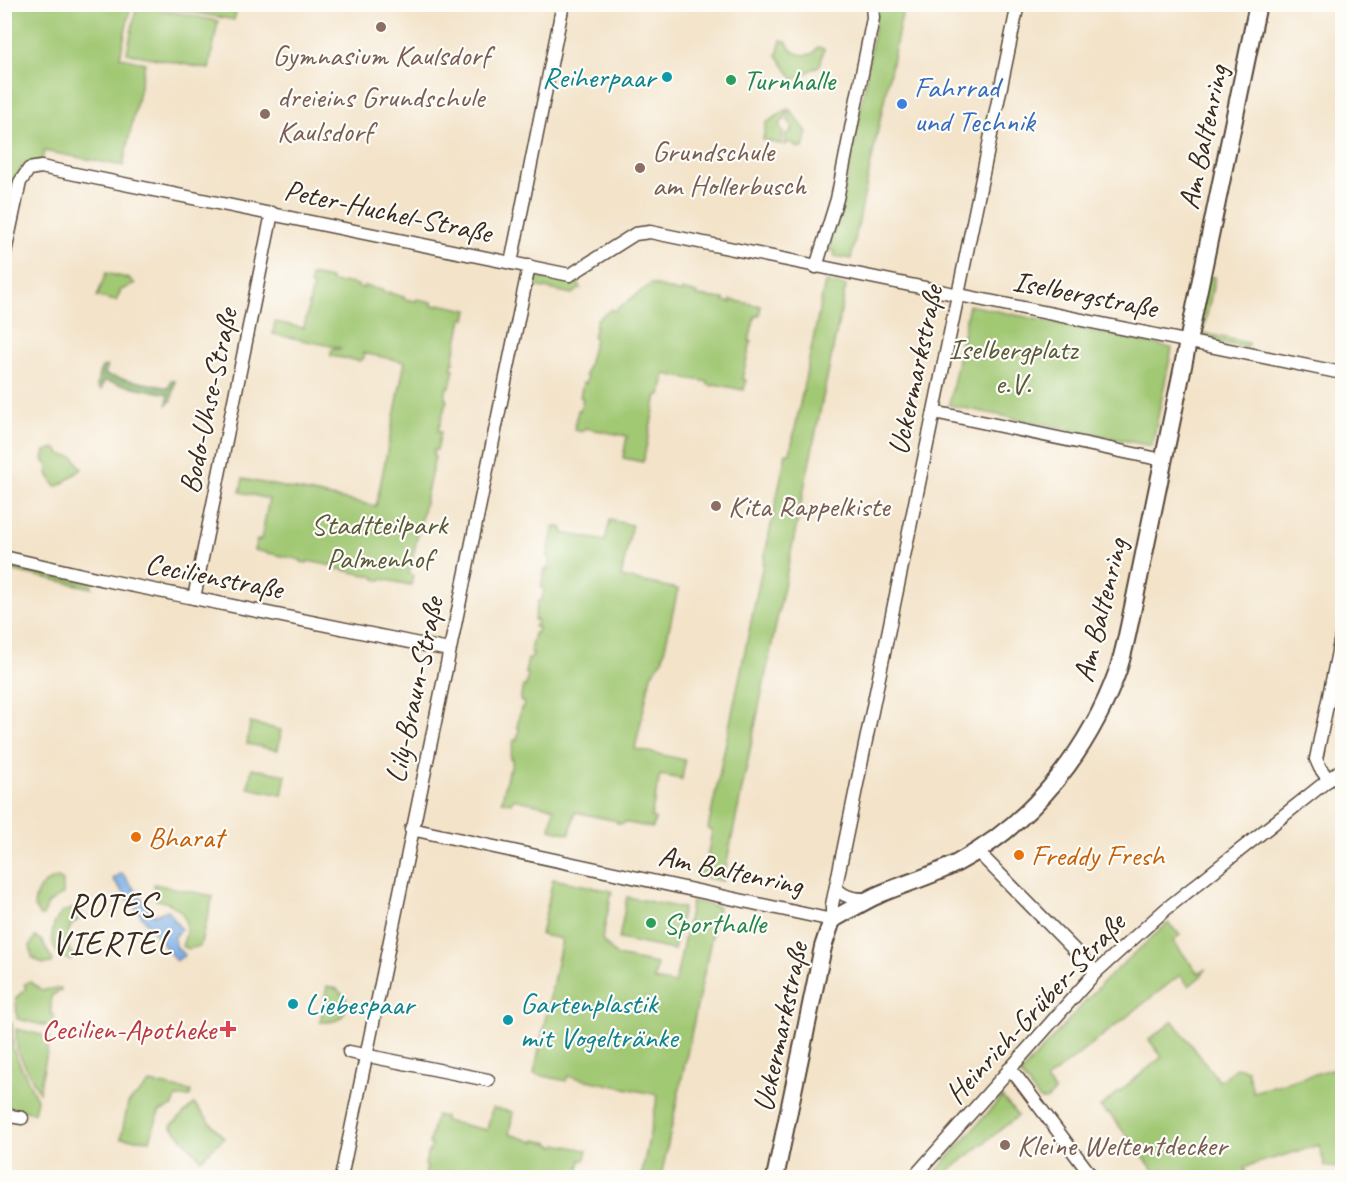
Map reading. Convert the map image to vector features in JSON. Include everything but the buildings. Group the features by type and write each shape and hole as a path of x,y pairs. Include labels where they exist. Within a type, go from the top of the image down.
{"street":[{"path":"512,263 562,4"},
{"path":"816,267 837,199 873,18 872,4"},
{"name":"Uckermarkstraße","path":"776,1178 823,947 832,920 832,905 1018,4"},
{"name":"Am Baltenring","path":"411,829 832,920 869,899 942,870 977,851 1017,821 1048,791 1071,761 1098,717 1119,668 1258,4"},
{"name":"Peter-Huchel-Straße","path":"4,257 20,182 24,174 33,167 272,213 570,275 635,234 651,232 816,267"},
{"name":"Bodo-Uhse-Straße","path":"194,598 272,213"},
{"name":"Lily-Braun-Straße","path":"341,1178 411,829 529,266"},
{"name":"Iselbergstraße","path":"816,267 1188,340 1342,373"},
{"path":"934,412 1163,460"},
{"name":"Cecilienstraße","path":"4,557 449,650"},
{"path":"1329,780 1316,759 1342,632"},
{"name":"Heinrich-Grüber-Straße","path":"913,1178 1096,972 1166,909 1342,769"},
{"path":"977,851 1096,972"},
{"path":"836,888 842,894 854,898 869,899"},
{"path":"349,1052 488,1080"},
{"path":"1009,1069 1093,1178"},
{"path":"4,1115 22,1118"}],"green space":[{"path":"4,5 131,5 120,57 145,63 123,166 44,151 42,162 29,163 21,168 13,189 5,191"},
{"path":"137,5 218,21 209,69 127,53"},
{"path":"153,5 196,5 236,12 234,20"},
{"path":"878,5 904,5 851,259 834,256 835,251 829,250 851,159"},
{"path":"781,40 787,42 793,52 803,55 812,54 818,47 824,49 820,65 794,80 777,55"},
{"path":"788,109 785,119 779,124 783,133 781,144 763,140 766,123"},
{"path":"790,110 807,132 803,148 795,147 795,144 788,142 784,145 786,134 790,133 793,127 788,120"},
{"path":"106,273 130,279 135,284 121,290 116,301 97,297"},
{"name":"Stadtteilpark Palmenhof","path":"311,275 342,284 343,282 358,285 358,287 383,290 383,292 389,293 389,291 404,299 416,301 417,299 432,302 432,305 438,306 439,304 468,310 466,319 462,319 453,361 455,362 451,368 454,369 450,387 447,387 445,399 447,400 438,431 441,432 437,450 434,450 433,456 435,457 409,574 413,575 411,585 375,579 375,577 333,568 333,566 308,561 307,563 301,562 301,560 254,550 257,540 261,540 269,499 240,492 243,479 376,506 405,362 363,353 364,358 360,361 331,356 334,348 340,350 341,348 273,334 275,322 304,328 313,286 310,285"},
{"path":"1209,276 1215,277 1203,333 1248,343 1247,348 1202,339 1196,330"},
{"path":"540,278 562,281 575,279 581,288 572,294 530,285"},
{"path":"825,282 846,286 723,881 696,875 698,868 705,869 712,831 708,829 786,453 790,453"},
{"path":"651,284 681,293 682,290 697,293 697,296 724,299 731,303 731,300 761,306 759,316 755,316 749,341 751,342 742,379 746,380 744,390 714,384 713,386 708,385 708,382 665,374 661,395 657,395 643,462 623,458 627,436 585,428 583,432 574,430 583,398 580,397 583,383 586,383 587,377 585,376 595,339 593,338 597,319 612,309 614,311"},
{"name":"Iselbergplatz e.V.","path":"969,305 1172,348 1152,446 949,405"},
{"path":"107,366 105,375 169,388 171,380 175,381 172,400 167,404 168,394 104,381 101,390 97,387 99,373 102,367"},
{"path":"55,448 62,455 74,457 82,469 59,486 55,486 48,474 48,466 43,460 45,451"},
{"path":"610,520 632,525 621,577 678,589 662,661 651,675 635,749 685,760 682,779 660,775 651,817 655,818 653,828 624,822 623,824 617,823 617,821 575,812 570,834 550,829 554,808 513,799 511,803 502,801 513,759 510,759 514,740 517,740 521,708 524,703 520,701 523,686 526,686 528,674 525,673 528,659 531,659 533,653 530,652 534,633 536,634 538,628 533,626 536,626 537,620 534,620 538,601 541,601 544,589 541,588 545,569 548,570 550,558 547,557 554,526 563,528 563,533 605,541"},
{"path":"4,566 91,583 92,588 5,569"},
{"path":"250,723 281,730 278,750 247,744"},
{"path":"252,768 286,775 282,795 248,788"},
{"path":"58,878 63,881 63,894 48,904 43,916 40,916 34,906 36,895 43,885"},
{"path":"553,879 612,891 602,940 617,956 657,964 654,980 675,984 692,901 718,907 661,1177 641,1177 658,1095 568,1076 566,1081 534,1074 562,939 541,935"},
{"path":"154,884 213,896 200,946 189,949 182,946 186,929 183,915 173,905 156,900"},
{"name":"Sporthalle","path":"627,897 683,908 674,950 619,939"},
{"path":"81,907 81,918 72,925 67,939 73,955 71,960 63,958 54,947 52,940 54,925 62,913"},
{"path":"1168,923 1180,935 1173,941 1198,973 1206,969 1201,976 1189,986 1180,975 1046,1080 1055,1092 1046,1100 1040,1100 1020,1074 1104,981"},
{"path":"35,937 41,940 53,960 52,963 43,964 32,957 30,946"},
{"path":"29,981 42,990 61,988 51,996 51,1013 55,1017 52,1027 17,1019 16,998 26,988 24,985"},
{"path":"327,986 337,989 346,998 346,1005 343,1015 337,1020 320,1022"},
{"path":"1173,1021 1219,1081 1237,1067 1247,1070 1253,1092 1342,1066 1342,1157 1336,1168 1325,1166 1319,1145 1244,1167 1247,1177 1159,1177 1109,1113 1107,1114 1100,1107 1162,1057 1149,1040"},
{"path":"12,1024 13,1050 37,1099 34,1113 5,1106 5,1029"},
{"path":"16,1029 50,1037 39,1092 17,1050"},
{"path":"150,1083 191,1091 190,1097 176,1097 173,1106 159,1112 150,1140 121,1138 128,1103"},
{"path":"1002,1097 1018,1116 941,1177 931,1177"},
{"path":"194,1104 224,1138 201,1159 171,1126"},
{"path":"492,1108 513,1112 509,1134 535,1142 536,1140 550,1143 550,1145 556,1146 557,1144 587,1150 585,1160 581,1160 577,1177 425,1177 427,1166 425,1165 432,1145 429,1144 436,1115 445,1117 445,1121 487,1130"}],"water":[{"path":"122,873 154,915 168,910 181,929 174,938 177,948 185,955 176,961 113,879"}],"place":[{"name":"Gymnasium Kaulsdorf","path":"381,27"},
{"name":"Reiherpaar","path":"667,77"},
{"name":"Turnhalle","path":"731,80"},
{"name":"Fahrrad und Technik","path":"902,104"},
{"name":"dreieins Grundschule Kaulsdorf","path":"265,114"},
{"name":"Grundschule am Hollerbusch","path":"640,168"},
{"name":"Kita Rappelkiste","path":"716,506"},
{"name":"Bharat","path":"136,837"},
{"name":"Freddy Fresh","path":"1019,855"},
{"name":"Sporthalle","path":"651,923"},
{"name":"Liebespaar","path":"293,1004"},
{"name":"Gartenplastik mit Vogeltränke","path":"508,1020"},
{"name":"Cecilien-Apotheke","path":"228,1029"},
{"name":"Kleine Weltentdecker","path":"1005,1145"}],"district":[{"name":"ROTES VIERTEL","path":"112,923"}]}
